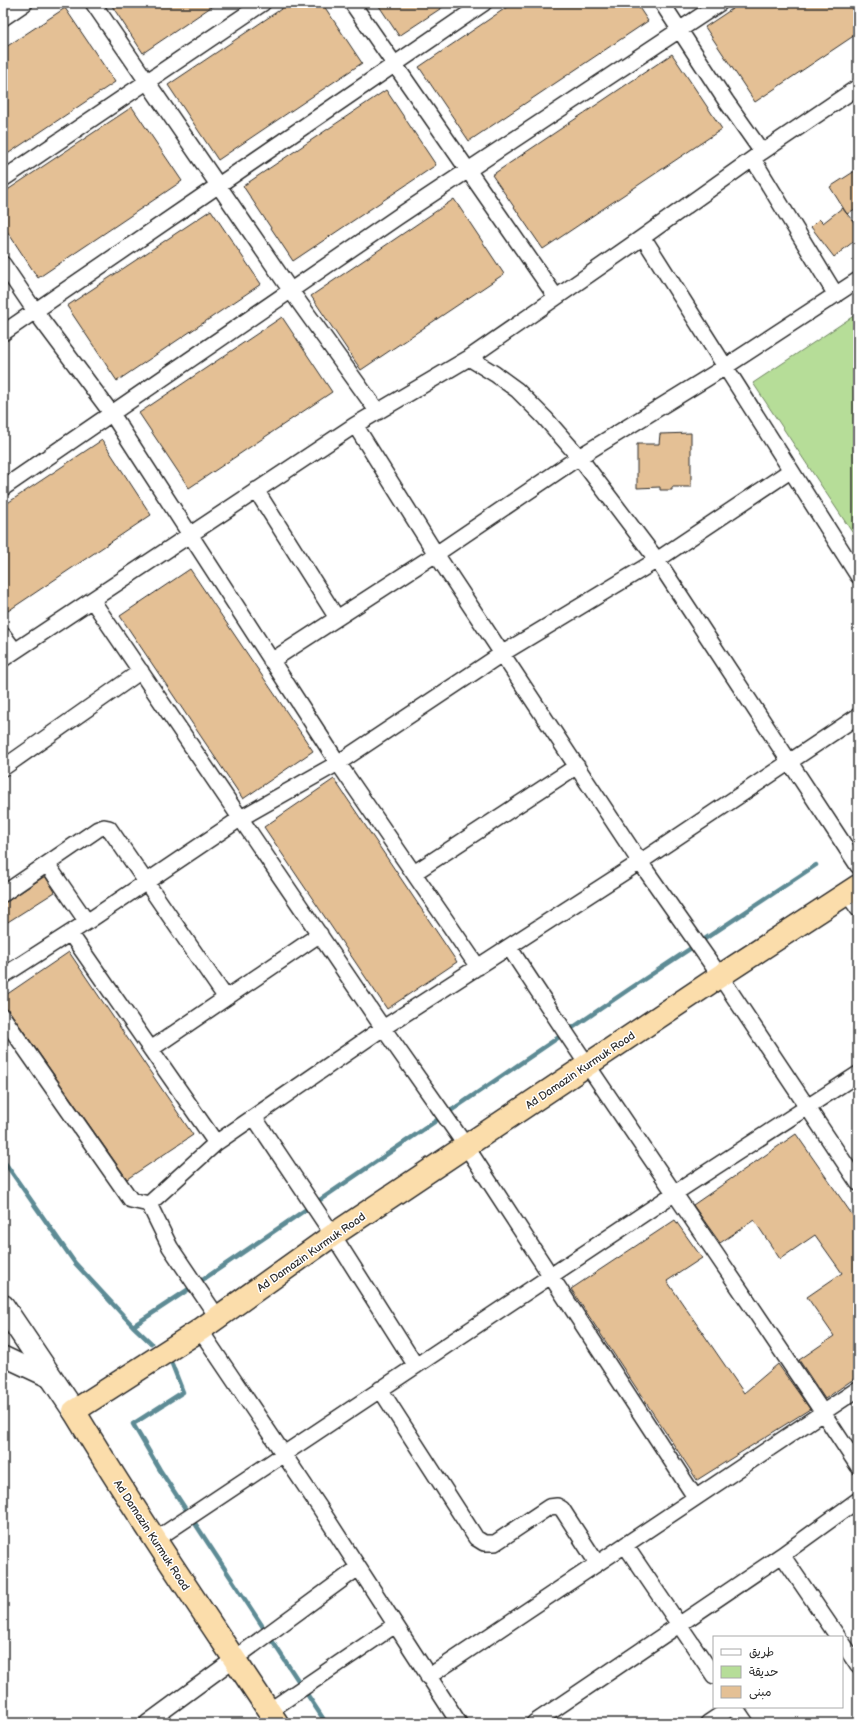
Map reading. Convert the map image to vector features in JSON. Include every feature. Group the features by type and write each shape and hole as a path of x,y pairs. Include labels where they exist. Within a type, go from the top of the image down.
{"highway":[{"name":"Ad Damazin Kurmuk Road","path":"273,1717 155,1540 74,1410 209,1324 333,1235 720,976 854,896"}],"main road":[{"path":"3,1306 74,1410"}],"street":[{"path":"3,18 25,3"},
{"path":"93,3 218,185 378,412"},
{"path":"3,179 263,3"},
{"path":"352,3 393,65 469,170 556,298"},
{"path":"3,333 484,3"},
{"path":"662,3 726,102 836,295"},
{"path":"3,488 292,291 399,216 720,3"},
{"path":"3,635 9,655 188,534 355,425 469,358 643,237 757,155 858,87"},
{"path":"643,237 858,576"},
{"path":"3,264 35,311 112,414 188,534 338,763 478,967"},
{"path":"271,661 436,554 579,457 725,367 858,280"},
{"path":"469,358 495,374 516,390 545,418 579,457 657,560 788,762 858,866"},
{"path":"355,425 436,554 640,862 720,976 858,1183"},
{"path":"3,976 146,884 241,818 338,763 503,653 657,560 790,471"},
{"path":"256,490 337,618"},
{"path":"92,600 383,1028 466,1146 695,1497"},
{"path":"3,768 141,671"},
{"path":"149,1204 216,1142 383,1028 640,862 858,716"},
{"path":"414,873 577,766"},
{"path":"3,894 98,829 109,828 146,884 226,998"},
{"path":"47,864 88,922"},
{"path":"70,933 216,1142"},
{"path":"151,1049 320,934"},
{"path":"509,947 586,1065 675,1193 858,1466"},
{"path":"3,1017 131,1200 149,1204"},
{"path":"155,1540 380,1388 416,1366 675,1193 858,1074"},
{"path":"254,1117 333,1235 416,1366"},
{"path":"149,1204 209,1324 283,1454 457,1722"},
{"path":"3,1356 54,1380"},
{"path":"380,1388 476,1538 484,1543 495,1543 549,1507 557,1506 562,1509 597,1563"},
{"path":"428,1676 858,1389"},
{"path":"534,1723 679,1623 782,1555 858,1500"},
{"path":"625,1545 713,1674"},
{"path":"782,1555 837,1636"},
{"path":"147,1723 358,1568"},
{"path":"273,1717 395,1625"},
{"path":"843,1644 858,1666"},
{"path":"708,1723 731,1708"},
{"path":"734,1708 746,1723"}],"green space":[{"path":"858,313 858,541 753,383"}],"building":[{"path":"110,3 217,3 143,53"},
{"path":"290,3 322,3 362,63 218,160 168,85"},
{"path":"377,3 449,3 399,36"},
{"path":"513,3 636,3 648,21 469,141 419,67"},
{"path":"741,3 858,3 858,33 755,102 705,27"},
{"path":"65,8 115,82 3,157 3,49"},
{"path":"672,54 722,129 543,249 492,175"},
{"path":"386,90 436,165 293,261 243,186"},
{"path":"132,107 182,181 38,278 3,225 3,193"},
{"path":"858,169 858,207 847,214 830,187"},
{"path":"454,199 504,274 361,370 311,296"},
{"path":"842,208 858,227 858,238 834,257 811,227 819,219 823,223"},
{"path":"211,210 261,284 117,381 67,306"},
{"path":"282,317 332,392 189,488 139,413"},
{"path":"691,433 691,487 672,487 672,490 660,490 660,487 637,488 637,444 659,444 660,434"},
{"path":"102,440 151,515 8,611 3,604 3,506"},
{"path":"190,569 313,751 243,799 120,616"},
{"path":"334,779 457,962 387,1009 264,827"},
{"path":"45,876 55,892 3,925 3,903"},
{"path":"69,952 193,1135 127,1179 10,1012 3,1005 3,997"},
{"path":"796,1134 858,1223 858,1376 825,1399 799,1360 834,1336 807,1297 842,1273 815,1235 780,1259 754,1220 720,1243 693,1205"},
{"path":"675,1220 702,1258 667,1281 744,1393 778,1364 810,1409 697,1480 571,1289"}],"waterway":[{"path":"201,1281 628,990 816,865"},
{"path":"3,1160 75,1263 133,1326 151,1343"},
{"path":"133,1326 189,1289"},
{"path":"172,1364 183,1392 133,1424 160,1470 326,1723"}]}
